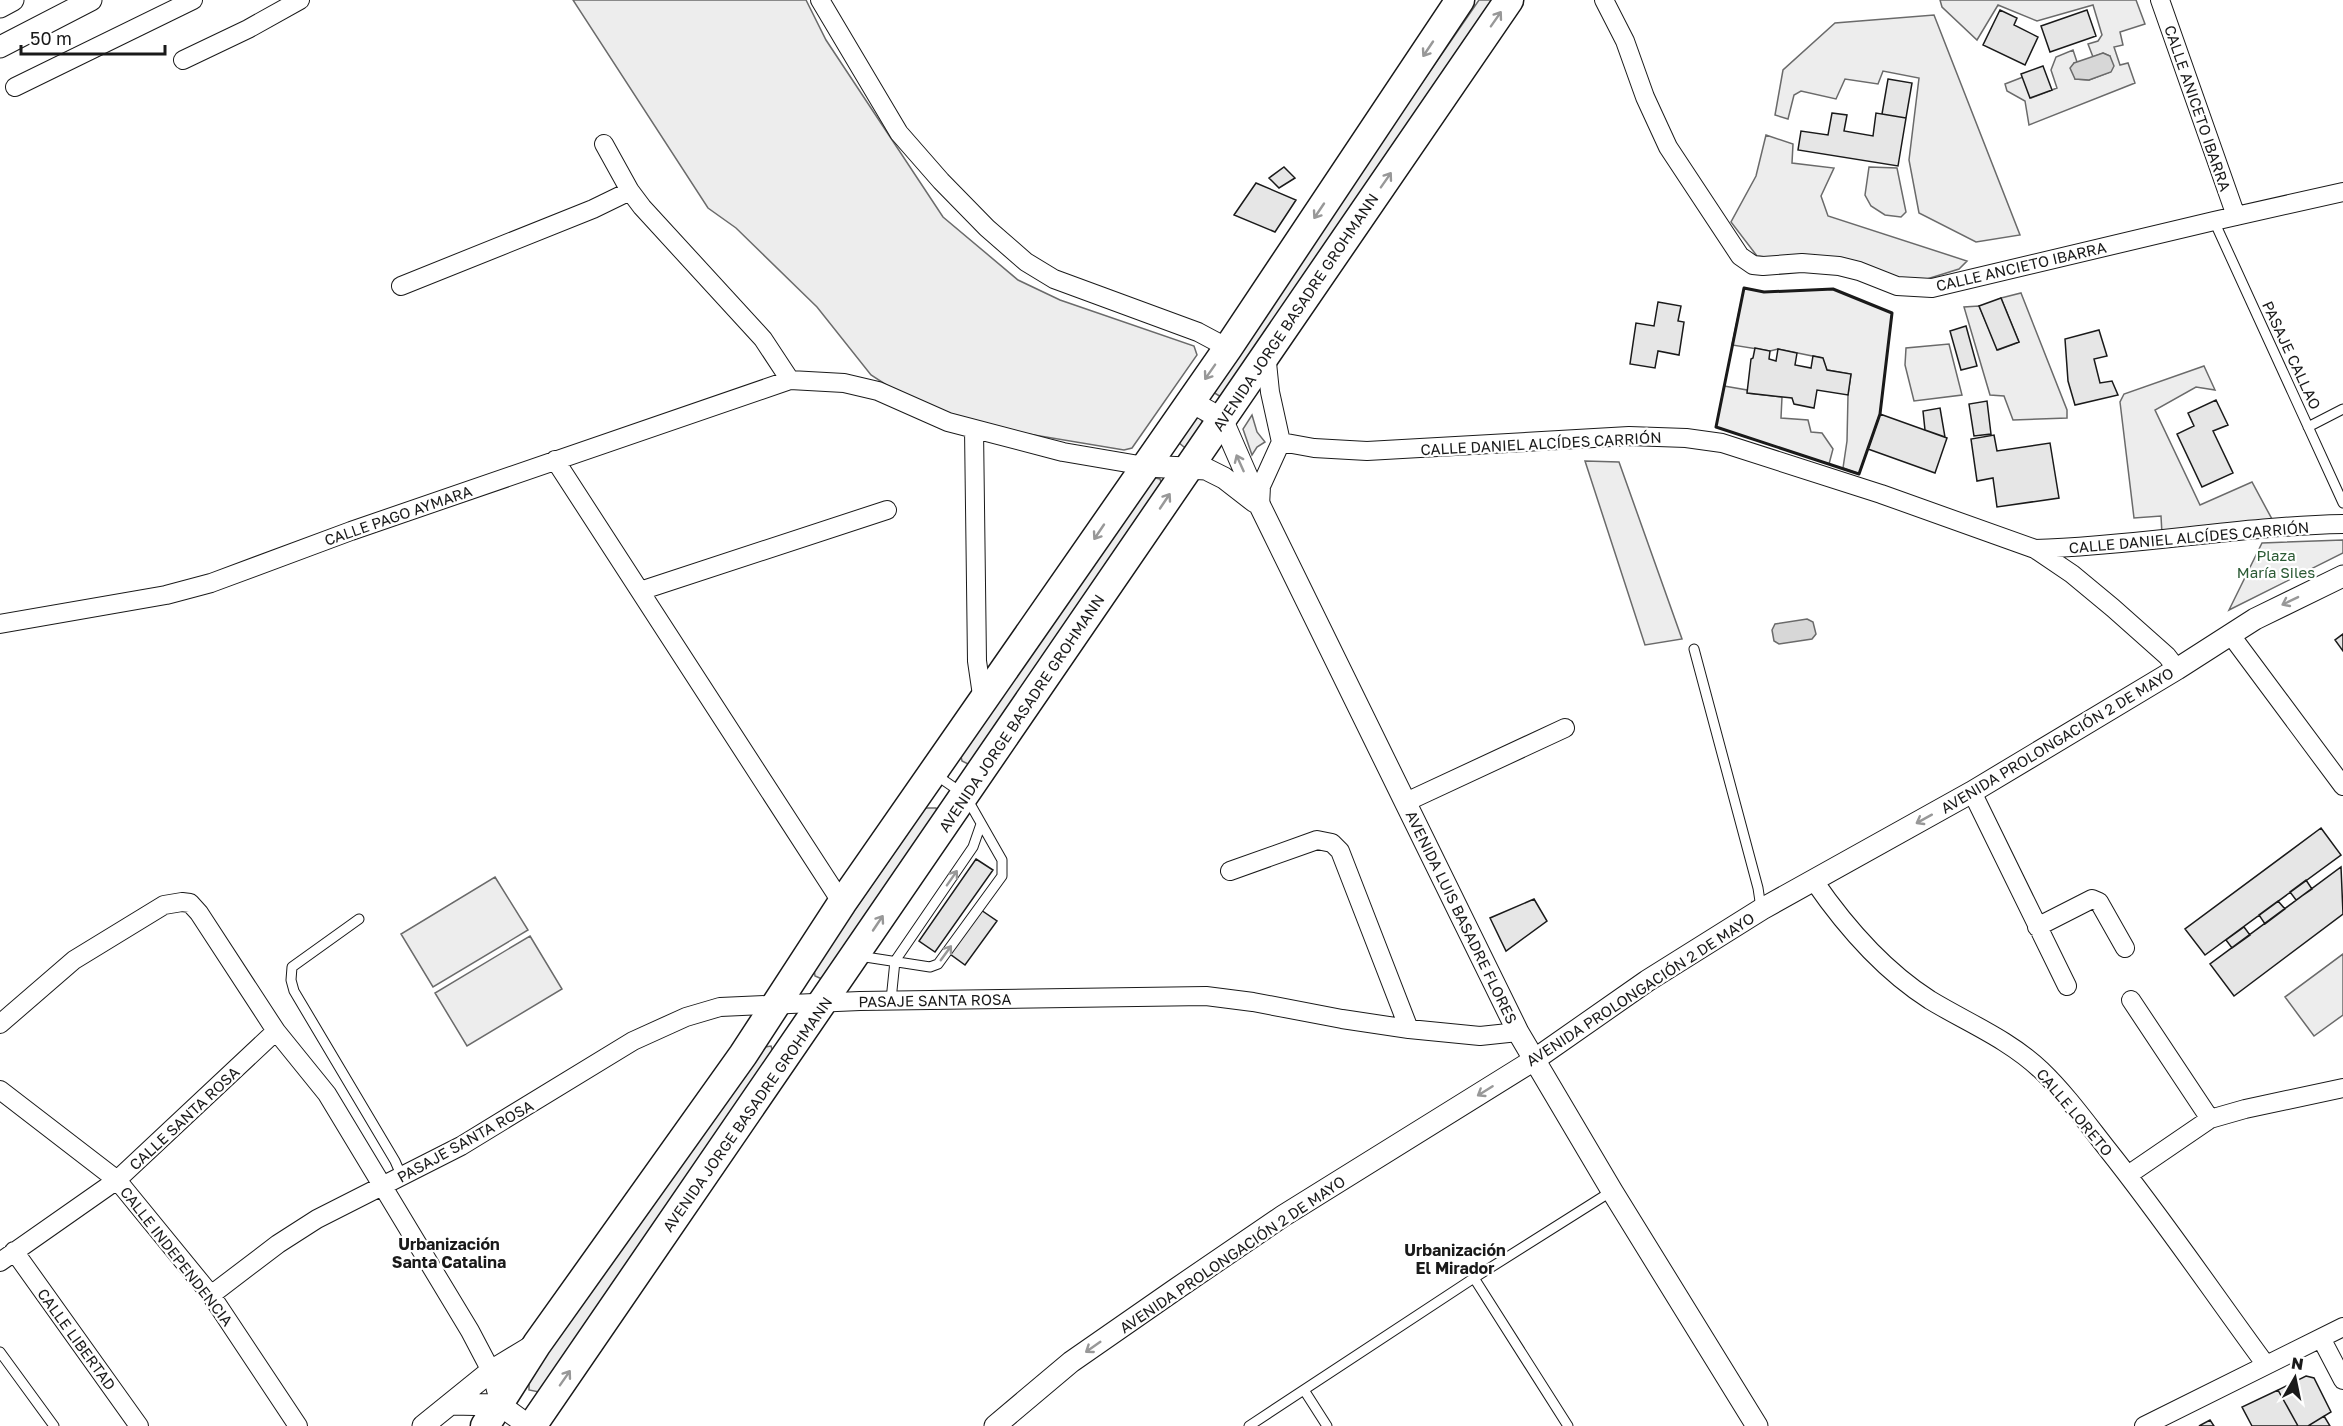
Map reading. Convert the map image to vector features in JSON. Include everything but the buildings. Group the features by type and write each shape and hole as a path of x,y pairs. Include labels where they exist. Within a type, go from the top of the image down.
{"highway":[{"path":"492,1415 537,1344 743,1055 842,903 1228,348 1460,0"},
{"name":"AVENIDA JORGE BASADRE GROHMANN","path":"530,1426 824,1003 1509,0"}],"street":[{"path":"0,7 13,0"},
{"path":"0,47 91,0"},
{"path":"15,87 193,0"},
{"path":"183,60 248,29 300,0"},
{"path":"820,0 899,133 941,182 987,228 1026,262 1054,279 1198,332 1228,348"},
{"name":"CALLE ANCIETO IBARRA","path":"1604,0 1625,41 1645,97 1668,147 1740,256 1754,265 1821,263 1859,271 1897,286 1932,288 2214,220 2343,192"},
{"name":"CALLE ANICETO IBARRA","path":"2160,0 2236,216"},
{"path":"604,144 630,191 642,207 763,339 790,380 844,383 879,391 948,422 1063,452 1145,466 1206,469 1224,478 1260,506"},
{"path":"401,286 593,209 630,191"},
{"path":"1260,506 1261,486 1281,442 1270,392 1266,353"},
{"name":"CALLE PAGO AYMARA","path":"0,624 166,595 211,583 351,531 790,380"},
{"path":"1190,401 1222,418"},
{"name":"AVENIDA LUIS BASADRE FLORES","path":"1222,418 1231,444 1260,506 1518,1032 1612,1191 1757,1426"},
{"path":"974,429 977,662 983,702"},
{"name":"CALLE DANIEL ALCÍDES CARRIÓN","path":"1281,442 1314,448 1367,451 1605,437 1686,438 1722,443 1785,462 2035,549 2072,574 2105,601 2167,656 2177,669"},
{"path":"555,460 842,903"},
{"path":"640,591 887,510"},
{"name":"CALLE DANIEL ALCÍDES CARRIÓN","path":"2035,549 2078,548 2259,528 2343,524"},
{"name":"AVENIDA PROLONGACIÓN 2 DE MAYO","path":"995,1426 1071,1362 1283,1216 1534,1060 1647,981 1762,909 1972,792 2177,669 2230,634 2291,600 2343,576"},
{"path":"2230,634 2343,786"},
{"path":"1406,802 1564,728"},
{"path":"1972,792 2067,986"},
{"path":"1230,871 1317,840 1332,843 1340,852 1409,1029"},
{"name":"CALLE LORETO","path":"1814,880 1827,900 1864,944 1898,976 1937,1004 1997,1036 2038,1067 2057,1086 2128,1175 2265,1365"},
{"path":"2037,927 2092,899 2099,902 2125,948"},
{"path":"0,1024 74,960 164,905 190,903 200,913 276,1031 327,1094 470,1331 491,1371 492,1415"},
{"name":"PASAJE SANTA ROSA","path":"211,1295 287,1238 317,1219 461,1146 633,1041 686,1017 720,1008 891,1000 1206,996 1409,1029 1480,1036 1518,1032"},
{"path":"2131,1000 2210,1119"},
{"name":"CALLE SANTA ROSA","path":"7,1257 117,1180 276,1031"},
{"path":"2128,1175 2210,1119 2343,1088"},
{"name":"CALLE INDEPENDENCIA","path":"0,1090 117,1180 211,1295 298,1426"},
{"name":"CALLE LIBERTAD","path":"7,1257 139,1426"},
{"path":"2144,1426 2343,1327"},
{"path":"2321,1338 2343,1380"},
{"path":"423,1426 491,1371 537,1344"},
{"path":"451,1404 530,1426"}],"lane":[{"name":"PASAJE CALLAO","path":"2214,220 2343,503"},
{"path":"2308,427 2343,410"},
{"path":"1694,649 1762,909"},
{"path":"856,956 930,967 938,964 1002,876 1002,860 965,795 934,773"},
{"path":"891,1000 895,961 974,847 981,824"},
{"path":"359,919 292,967 291,980 294,991 395,1161 402,1177"},
{"path":"1249,1426 1474,1278 1612,1191"},
{"path":"1474,1278 1568,1426"},
{"path":"0,1352 54,1426"},
{"path":"1304,1390 1327,1426"}],"shaded area":[{"path":"573,0 806,0 826,40 943,217 1018,280 1060,300 1194,346 1197,355 1132,448 1124,450 986,427 905,397 871,375 817,307 736,228 708,208"},
{"path":"1479,0 1498,0 1221,397 1213,392 1214,385"},
{"path":"1940,0 2136,0 2145,24 2120,32 2123,45 2114,47 2120,65 2128,63 2135,83 2029,125 2025,101 2007,91 2005,84 2023,77 2031,98 2057,88 2051,70 2056,57 2073,50 2077,62 2074,63 2075,79 2089,80 2110,72 2110,56 2103,53 2093,57 2088,44 2098,41 2102,35 2093,5 2037,21 1998,5 1977,40 1942,7"},
{"path":"1934,15 2020,235 1976,242 1919,213 1909,160 1919,78 1883,71 1878,84 1845,79 1836,99 1801,91 1794,95 1788,119 1775,115 1783,70 1835,23"},
{"path":"2103,53 2110,56 2114,66 2111,72 2089,80 2075,79 2070,68 2074,63"},
{"path":"1766,135 1793,144 1792,163 1834,168 1821,196 1828,216 1967,261 1959,269 1911,284 1757,256 1731,222 1756,176"},
{"path":"1869,167 1897,168 1906,212 1901,217 1885,215 1871,206 1865,195"},
{"path":"1744,288 1764,292 1833,289 1892,313 1880,414 1859,474 1843,468 1851,374 1827,370 1822,358 1778,349 1770,351 1732,345"},
{"path":"2021,293 2067,410 2067,418 2013,420 2004,396 1990,395 1964,307 1979,306 1998,350 2019,342 2001,298"},
{"path":"1949,344 1962,395 1914,401 1905,365 1906,348"},
{"path":"2204,366 2215,390 2196,387 2155,410 2200,505 2252,482 2273,521 2162,534 2161,516 2134,518 2120,402 2124,394"},
{"path":"1724,386 1747,390 1748,393 1782,397 1781,418 1808,420 1811,432 1822,433 1833,449 1829,464 1716,427"},
{"path":"1252,415 1257,432 1265,442 1257,447 1252,455 1243,429"},
{"path":"1198,417 1202,421 1202,430 1192,447 1184,447 1178,442 1189,418"},
{"path":"1585,461 1619,462 1682,639 1645,645"},
{"path":"1151,477 1160,479 1163,488 978,760 968,764 962,761 960,752"},
{"name":"Plaza María Siles","path":"2343,540 2343,553 2229,610 2262,543"},
{"path":"1807,619 1813,622 1816,634 1812,639 1779,644 1774,641 1772,630 1775,624"},
{"path":"925,808 936,808 939,817 822,979 815,976 814,969"},
{"path":"495,877 528,930 433,987 401,934"},
{"path":"530,936 562,989 467,1046 435,993"},
{"path":"2343,954 2343,1015 2314,1036 2285,997"},
{"path":"771,1046 774,1055 539,1392 529,1390 529,1378 758,1048"}],"wall":[{"path":"1744,288 1764,292 1833,289 1892,313 1880,414 1859,474 1716,427 1744,288"}],"district":[{"name":"Urbanización Santa Catalina","path":"449,1253"},
{"name":"Urbanización El Mirador","path":"1455,1259"}]}
